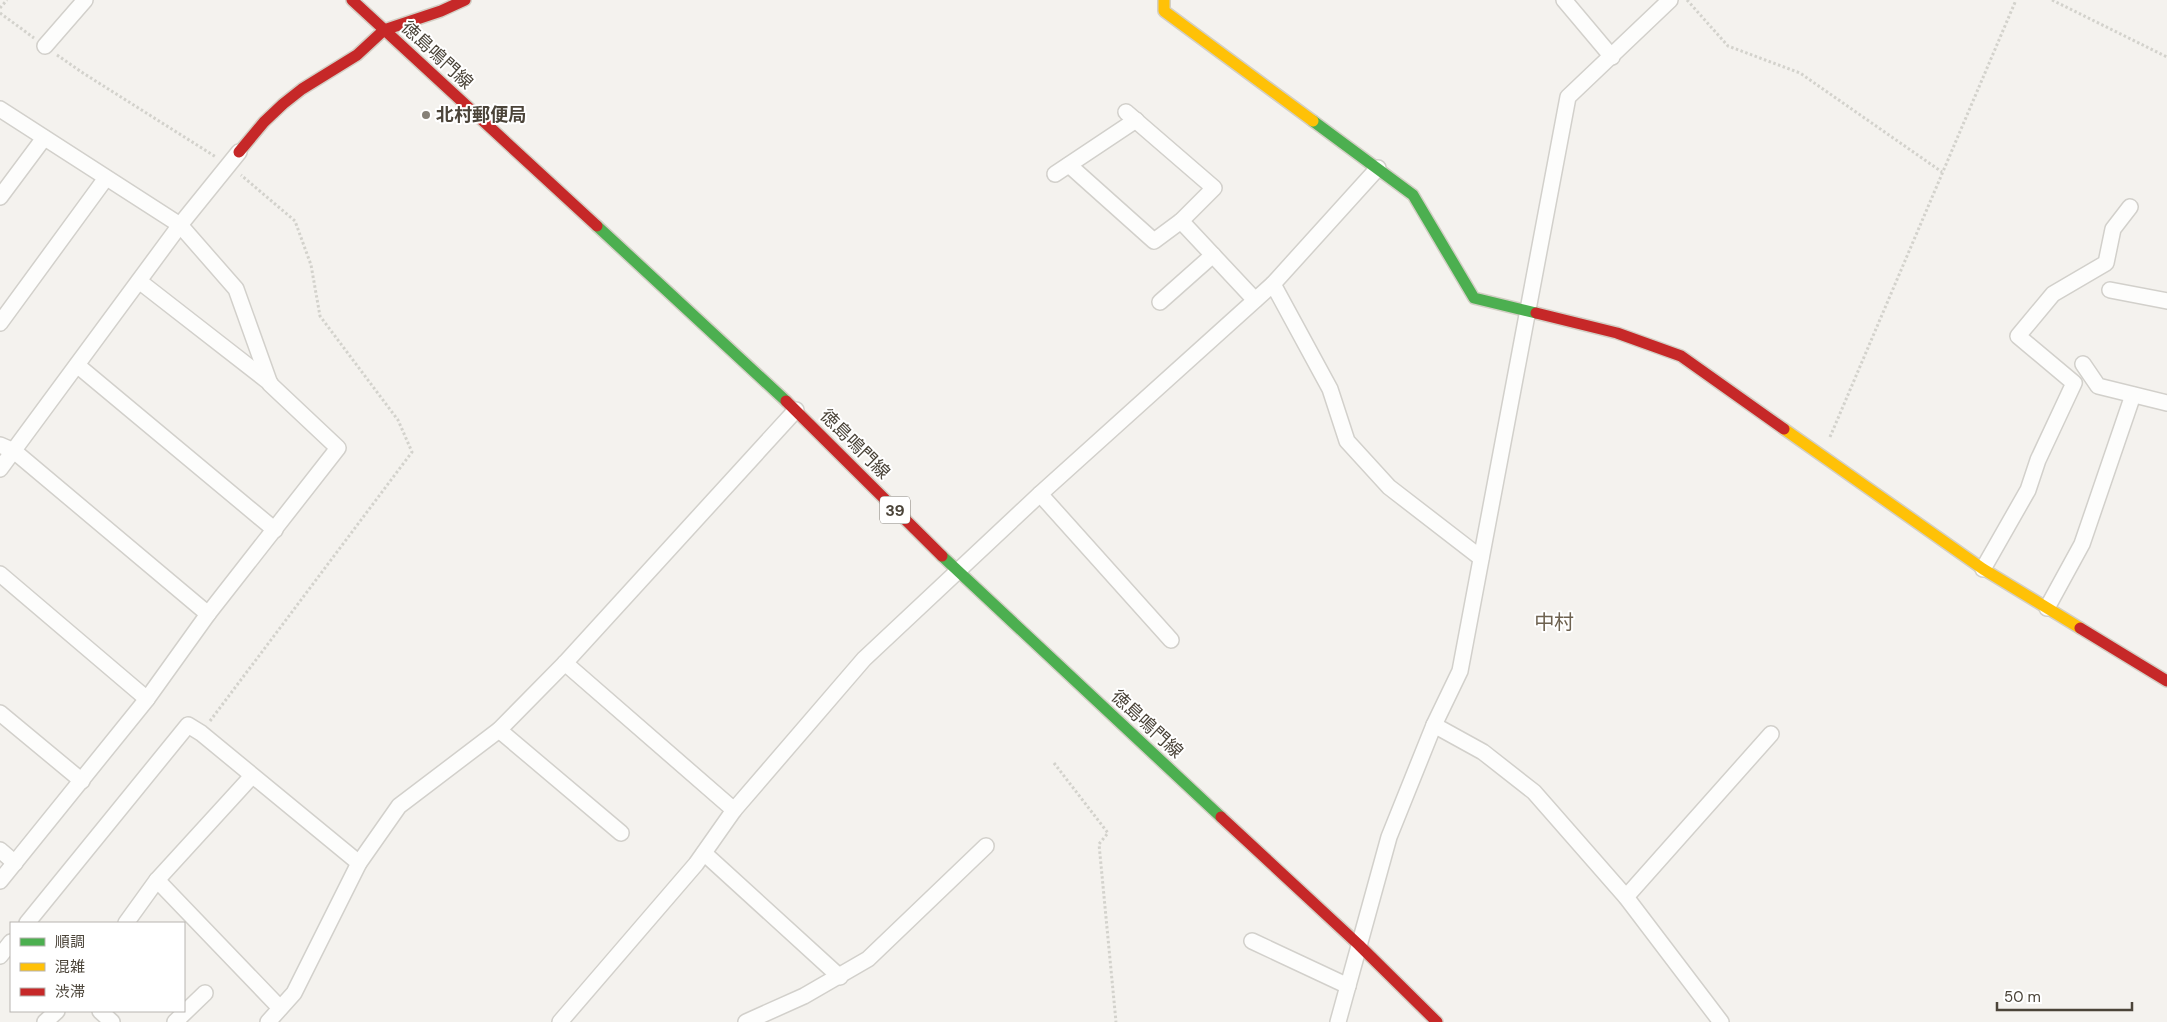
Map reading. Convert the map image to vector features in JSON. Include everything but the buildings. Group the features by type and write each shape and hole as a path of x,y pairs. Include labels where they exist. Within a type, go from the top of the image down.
{"street":[{"path":"45,46 85,0"},
{"name":"徳島鳴門線","path":"352,0 796,410 958,573 1359,945 1436,1022"},
{"path":"0,469 7,448 77,365 180,226 264,122 282,104 357,54 384,30 440,11 465,0"},
{"path":"1164,0 1164,11 1413,195 1474,298 1617,333 1681,356 1983,569 2167,681"},
{"path":"1564,0 1612,57"},
{"path":"1338,1022 1390,836 1434,725 1460,671 1568,97 1670,0"},
{"path":"0,108 180,226 236,288 270,384"},
{"path":"1056,174 1131,116 1214,188 1181,222 1154,241 1069,165"},
{"path":"0,197 44,138"},
{"path":"560,1022 704,853 734,810 864,659 958,573 1040,494 1273,284 1378,168"},
{"path":"0,324 106,178"},
{"path":"1983,569 2028,490 2038,460 2074,383 2018,336 2053,294 2106,263 2113,229 2130,207"},
{"path":"1181,222 1255,300"},
{"path":"1160,302 1213,255"},
{"path":"0,881 147,699 208,614 338,448 270,384 139,281"},
{"path":"1273,284 1330,389 1347,441 1389,487 1482,558"},
{"path":"2110,290 2167,301"},
{"path":"2083,364 2098,386 2167,403"},
{"path":"77,365 275,530"},
{"path":"2047,608 2082,544 2133,395"},
{"path":"268,1022 294,993 358,863 399,806 499,730 564,663 796,410"},
{"path":"7,448 208,614"},
{"path":"1040,494 1171,640"},
{"path":"0,574 147,699"},
{"path":"564,663 734,810"},
{"path":"0,713 82,781"},
{"path":"28,922 188,725 358,863"},
{"path":"1434,725 1483,752 1534,792 1626,897 1721,1022"},
{"path":"499,730 621,833"},
{"path":"1626,897 1771,734"},
{"path":"127,922 158,880 252,776"},
{"path":"746,1022 804,996 868,958 986,846"},
{"path":"0,850 15,863"},
{"path":"704,853 840,976"},
{"path":"158,880 280,1008"},
{"path":"1252,941 1348,986"},
{"path":"0,956 10,943"},
{"path":"175,1022 205,993"},
{"path":"46,1022 56,1012"},
{"path":"101,1012 112,1022"}],"path":[{"path":"0,8 7,0"},
{"path":"1687,0 1728,46 1800,73 1942,172"},
{"path":"1822,456 2016,0"},
{"path":"2052,0 2167,57"},
{"path":"1054,764 1108,833 1098,844 1116,1022"}],"traffic: fast":[{"path":"1313,121 1413,195 1474,298 1536,313"},
{"path":"597,226 786,401"},
{"path":"942,556 1221,817"}],"traffic: slow":[{"path":"1164,0 1164,11 1313,121"},
{"path":"1784,429 1983,569 2080,628"}],"traffic: jam":[{"path":"352,0 597,226"},
{"path":"239,152 264,122 283,104 302,89 357,55 384,30 441,11 465,0"},
{"path":"1536,313 1617,333 1681,356 1784,429"},
{"path":"786,401 942,556"},
{"path":"2080,628 2167,681"},
{"path":"1221,817 1359,945 1437,1022"}],"place":[{"name":"北村郵便局","path":"426,115"}],"district":[{"name":"中村","path":"1554,622"}]}
